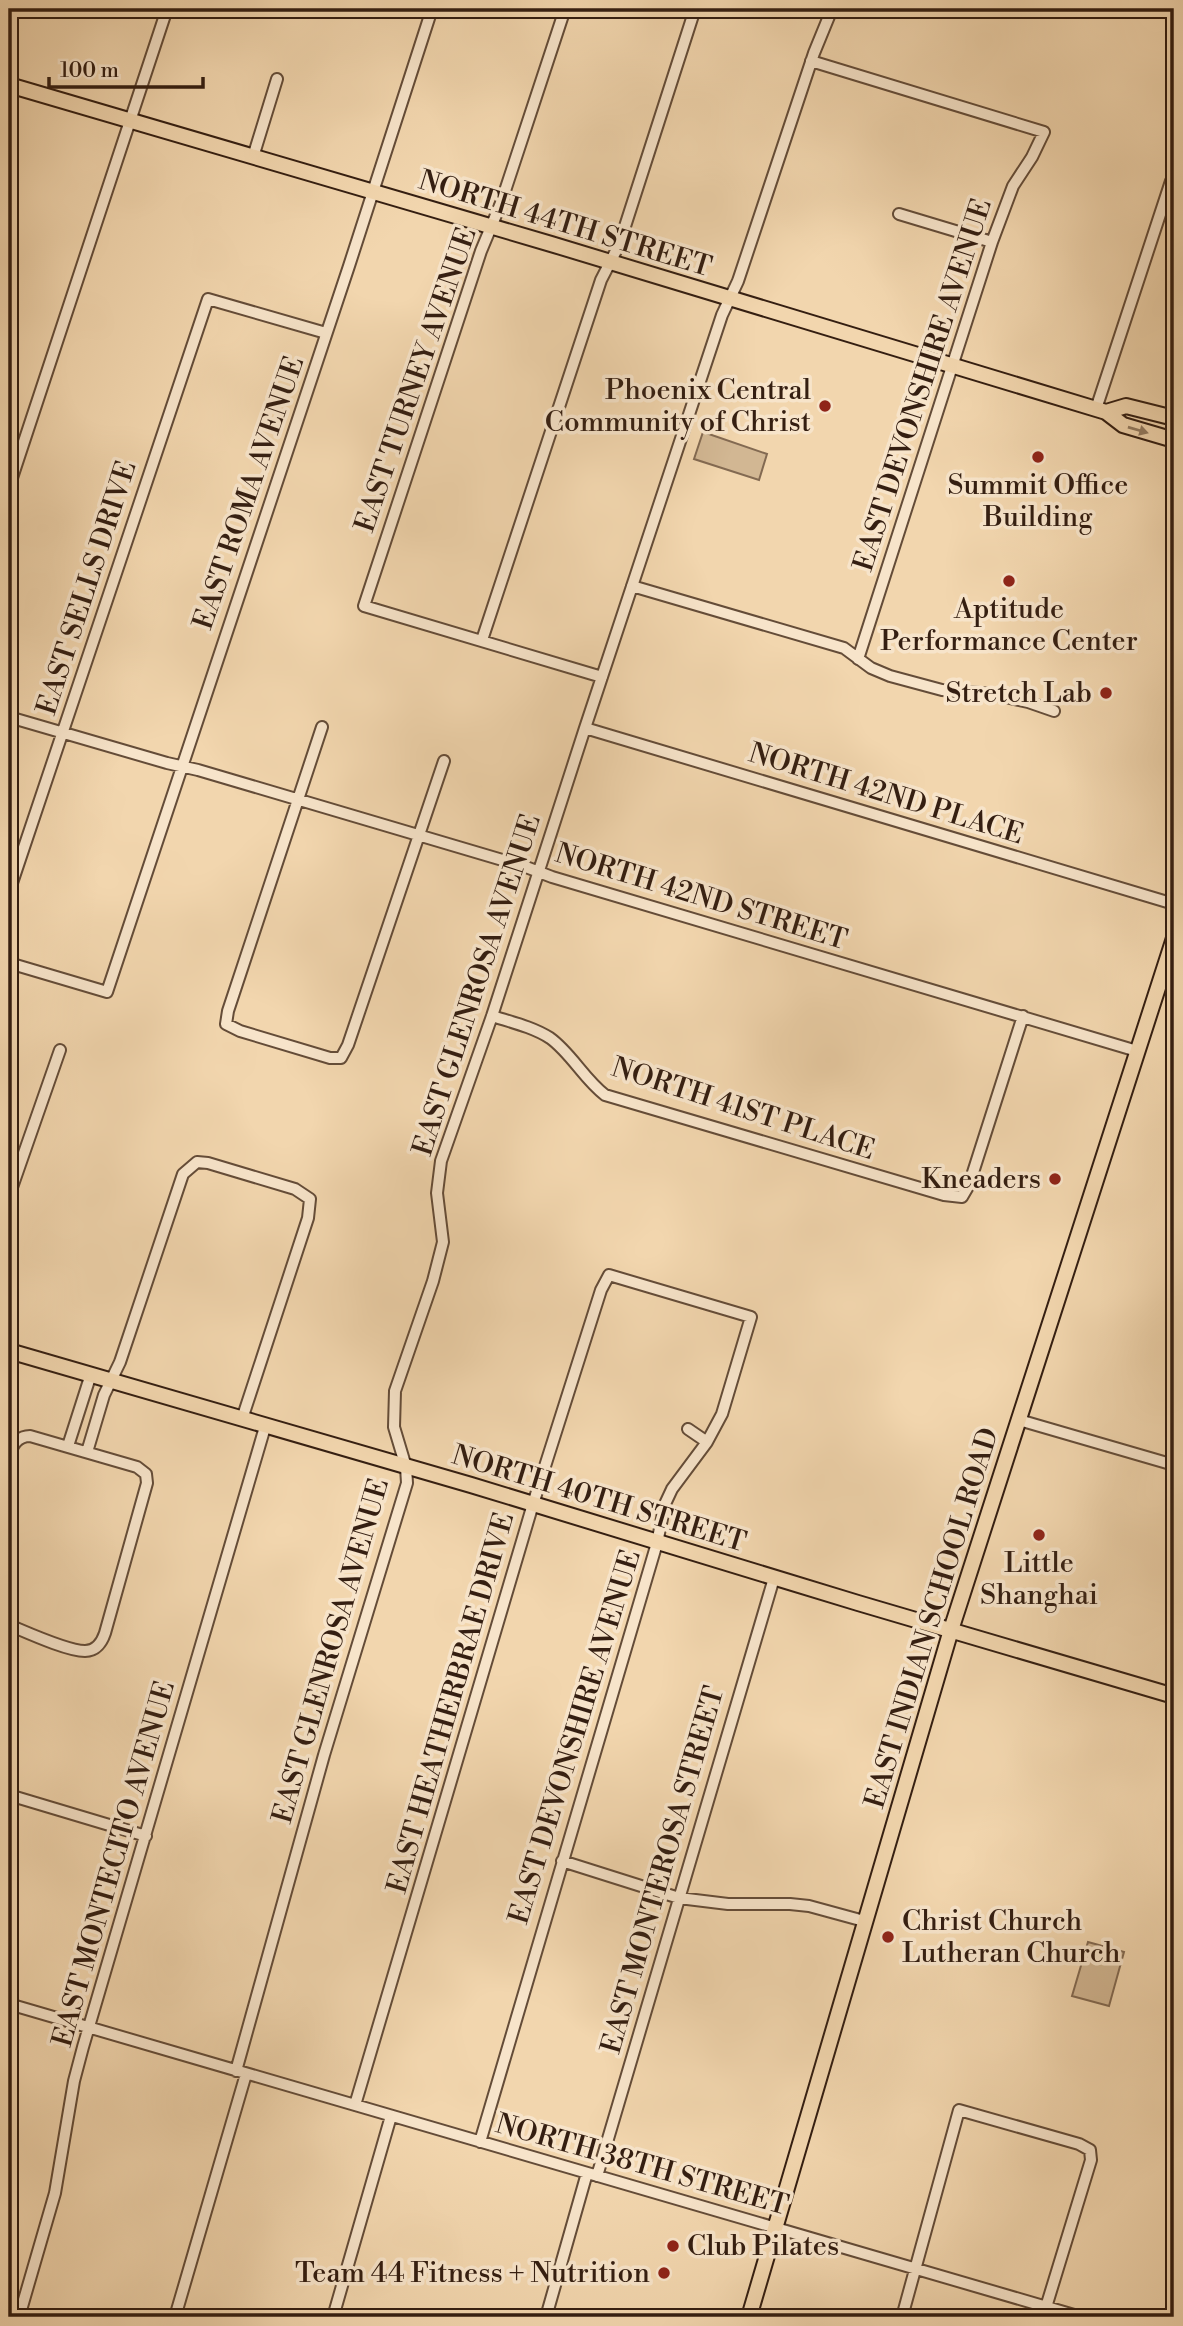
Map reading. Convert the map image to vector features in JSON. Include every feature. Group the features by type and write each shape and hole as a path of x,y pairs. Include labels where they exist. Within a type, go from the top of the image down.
{"main road":[{"name":"NORTH 44TH STREET","path":"9,85 1101,410 1123,425 1174,440"},
{"name":"NORTH 44TH STREET","path":"1101,410 1126,406 1174,418"},
{"name":"EAST INDIAN SCHOOL ROAD","path":"749,2317 951,1630 1138,1051 1170,968 1174,938"},
{"name":"NORTH 40TH STREET","path":"9,1351 406,1466 1174,1696"}],"street":[{"path":"9,487 167,9"},
{"name":"EAST ROMA AVENUE","path":"9,963 107,992 432,9"},
{"name":"EAST TURNEY AVENUE","path":"482,640 364,606 481,251 501,203 565,9"},
{"path":"602,677 482,640 601,280 619,245 695,9"},
{"name":"EAST GLENROSA AVENUE","path":"175,2317 324,1755 407,1483 406,1466 394,1427 395,1391 433,1281 443,1242 436,1193 441,1161 492,1016 722,315 738,281 811,61 832,9"},
{"name":"EAST DEVONSHIRE AVENUE","path":"811,61 1044,132 1013,187 992,242 858,659"},
{"path":"253,157 277,79"},
{"path":"1101,410 1172,181"},
{"path":"899,214 992,242"},
{"name":"EAST SELLS DRIVE","path":"9,892 208,299 327,333"},
{"path":"632,586 844,648 871,668 903,680 942,690 992,694 1054,711"},
{"name":"NORTH 42ND STREET","path":"9,717 299,800 1138,1051"},
{"path":"323,727 228,1011 226,1024 240,1031 330,1058 341,1058 348,1045 444,761"},
{"name":"NORTH 42ND PLACE","path":"585,728 1174,904"},
{"name":"NORTH 41ST PLACE","path":"492,1016 537,1031 552,1040 591,1084 605,1095 944,1195 962,1197 969,1185 1023,1016"},
{"path":"9,1196 60,1050"},
{"path":"88,1452 104,1395 120,1362 183,1174 197,1162 295,1189 310,1199 308,1218 242,1419"},
{"name":"EAST DEVONSHIRE AVENUE","path":"480,2142 657,1543 665,1504 672,1489 707,1442 722,1414 751,1317 609,1275"},
{"name":"EAST HEATHERBRAE DRIVE","path":"355,2105 533,1504 601,1290 609,1275"},
{"path":"68,1446 91,1374"},
{"path":"81,1404 99,1410"},
{"path":"1019,1420 1174,1465"},
{"name":"EAST MONTECITO AVENUE","path":"19,2317 55,2193 74,2081 265,1427"},
{"path":"688,1429 707,1442"},
{"path":"9,1458 16,1442 26,1436 137,1467 146,1474 147,1479 103,1640 91,1650 80,1650 38,1638 9,1625"},
{"name":"EAST MONTEROSA STREET","path":"546,2317 679,1898 774,1578"},
{"path":"9,1795 146,1836"},
{"path":"562,1861 679,1898 728,1904 810,1906 864,1921"},
{"name":"NORTH 38TH STREET","path":"9,2004 914,2268 1045,2312 1081,2317"},
{"path":"901,2317 959,2110 1079,2144 1090,2150 1091,2160 1045,2312"},
{"path":"333,2317 391,2116"}],"shaded area":[{"path":"703,432 767,454 759,480 694,459"},
{"path":"1088,1942 1124,1952 1109,2006 1072,1996"}],"place":[{"name":"Phoenix Central Community of Christ","path":"825,406"},
{"name":"Summit Office Building","path":"1038,457"},
{"name":"Aptitude Performance Center","path":"1009,581"},
{"name":"Stretch Lab","path":"1106,693"},
{"name":"Kneaders","path":"1055,1179"},
{"name":"Little Shanghai","path":"1039,1535"},
{"name":"Christ Church Lutheran Church","path":"888,1937"},
{"name":"Club Pilates","path":"673,2246"},
{"name":"Team 44 Fitness + Nutrition","path":"664,2273"}]}
